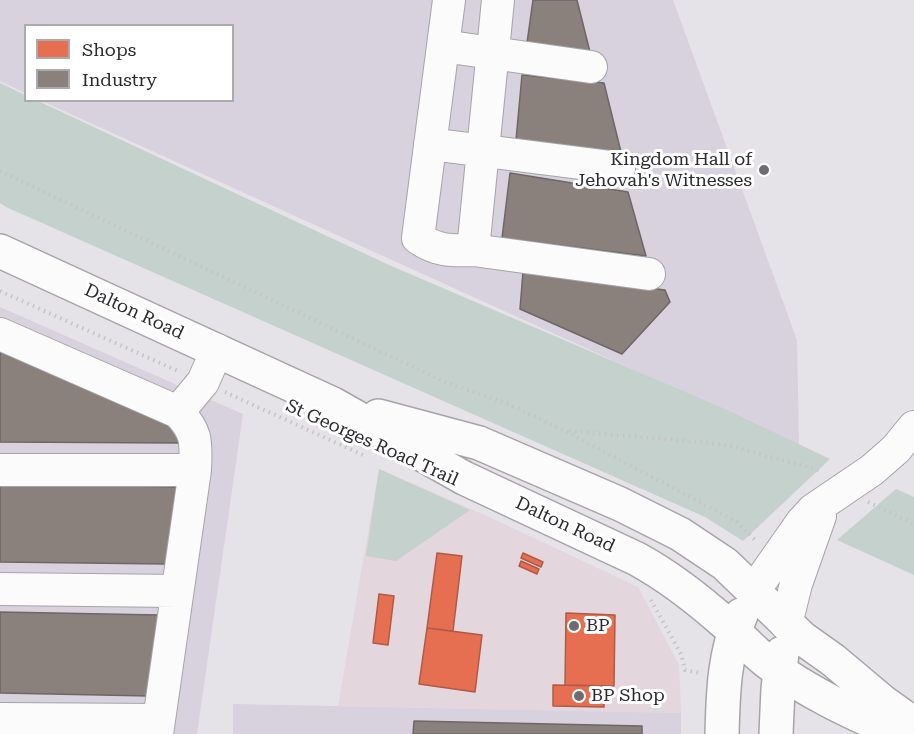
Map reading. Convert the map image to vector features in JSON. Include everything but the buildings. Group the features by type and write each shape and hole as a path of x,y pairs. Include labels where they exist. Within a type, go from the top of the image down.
{"main road":[{"name":"Dalton Road","path":"0,251 333,404 464,478 652,567 711,612 752,650 779,671 860,717 899,734"},
{"name":"Dalton Road","path":"333,404 479,443 620,504 701,546 725,564 786,624 882,702 914,724"},
{"path":"722,734 725,672 734,632 753,592"},
{"path":"776,734 779,671 786,624"}],"street":[{"path":"449,0 418,238 431,247 473,250 649,274"},
{"path":"473,250 498,0"},
{"path":"443,46 591,67"},
{"path":"430,144 619,168"},
{"path":"0,334 178,412 190,426 196,445 195,470 158,727 0,719"},
{"path":"178,412 203,382 217,350"},
{"path":"827,483 859,480 896,449 914,427"},
{"path":"0,470 195,470"},
{"path":"753,592 808,516 827,483"},
{"path":"786,624 827,483"},
{"path":"0,589 177,591"}],"path":[{"path":"0,171 445,382 508,404 565,431 737,522 774,561"},
{"name":"St Georges Road Trail","path":"0,291 365,455"},
{"path":"565,431 730,446 827,483"},
{"path":"870,504 914,524"},
{"path":"648,594 681,654 685,670"}],"shaded area":[{"path":"0,0 673,0 797,340 799,445 44,102 234,102 234,24 24,24 24,93 0,81"},
{"path":"0,83 24,95 24,102 40,102 389,265 725,409 830,459 743,541 705,517 0,203"},
{"path":"0,307 243,414 197,734 0,734"},
{"path":"379,469 489,517 638,587 679,665 681,713 338,706"},
{"path":"379,469 470,510 396,561 366,556"},
{"path":"896,489 914,497 914,575 837,540"},
{"path":"233,704 681,713 681,734 233,734"}],"place":[{"name":"Kingdom Hall of Jehovah's Witnesses","path":"764,170"},
{"name":"BP","path":"574,626"},
{"name":"BP Shop","path":"579,696"}]}
